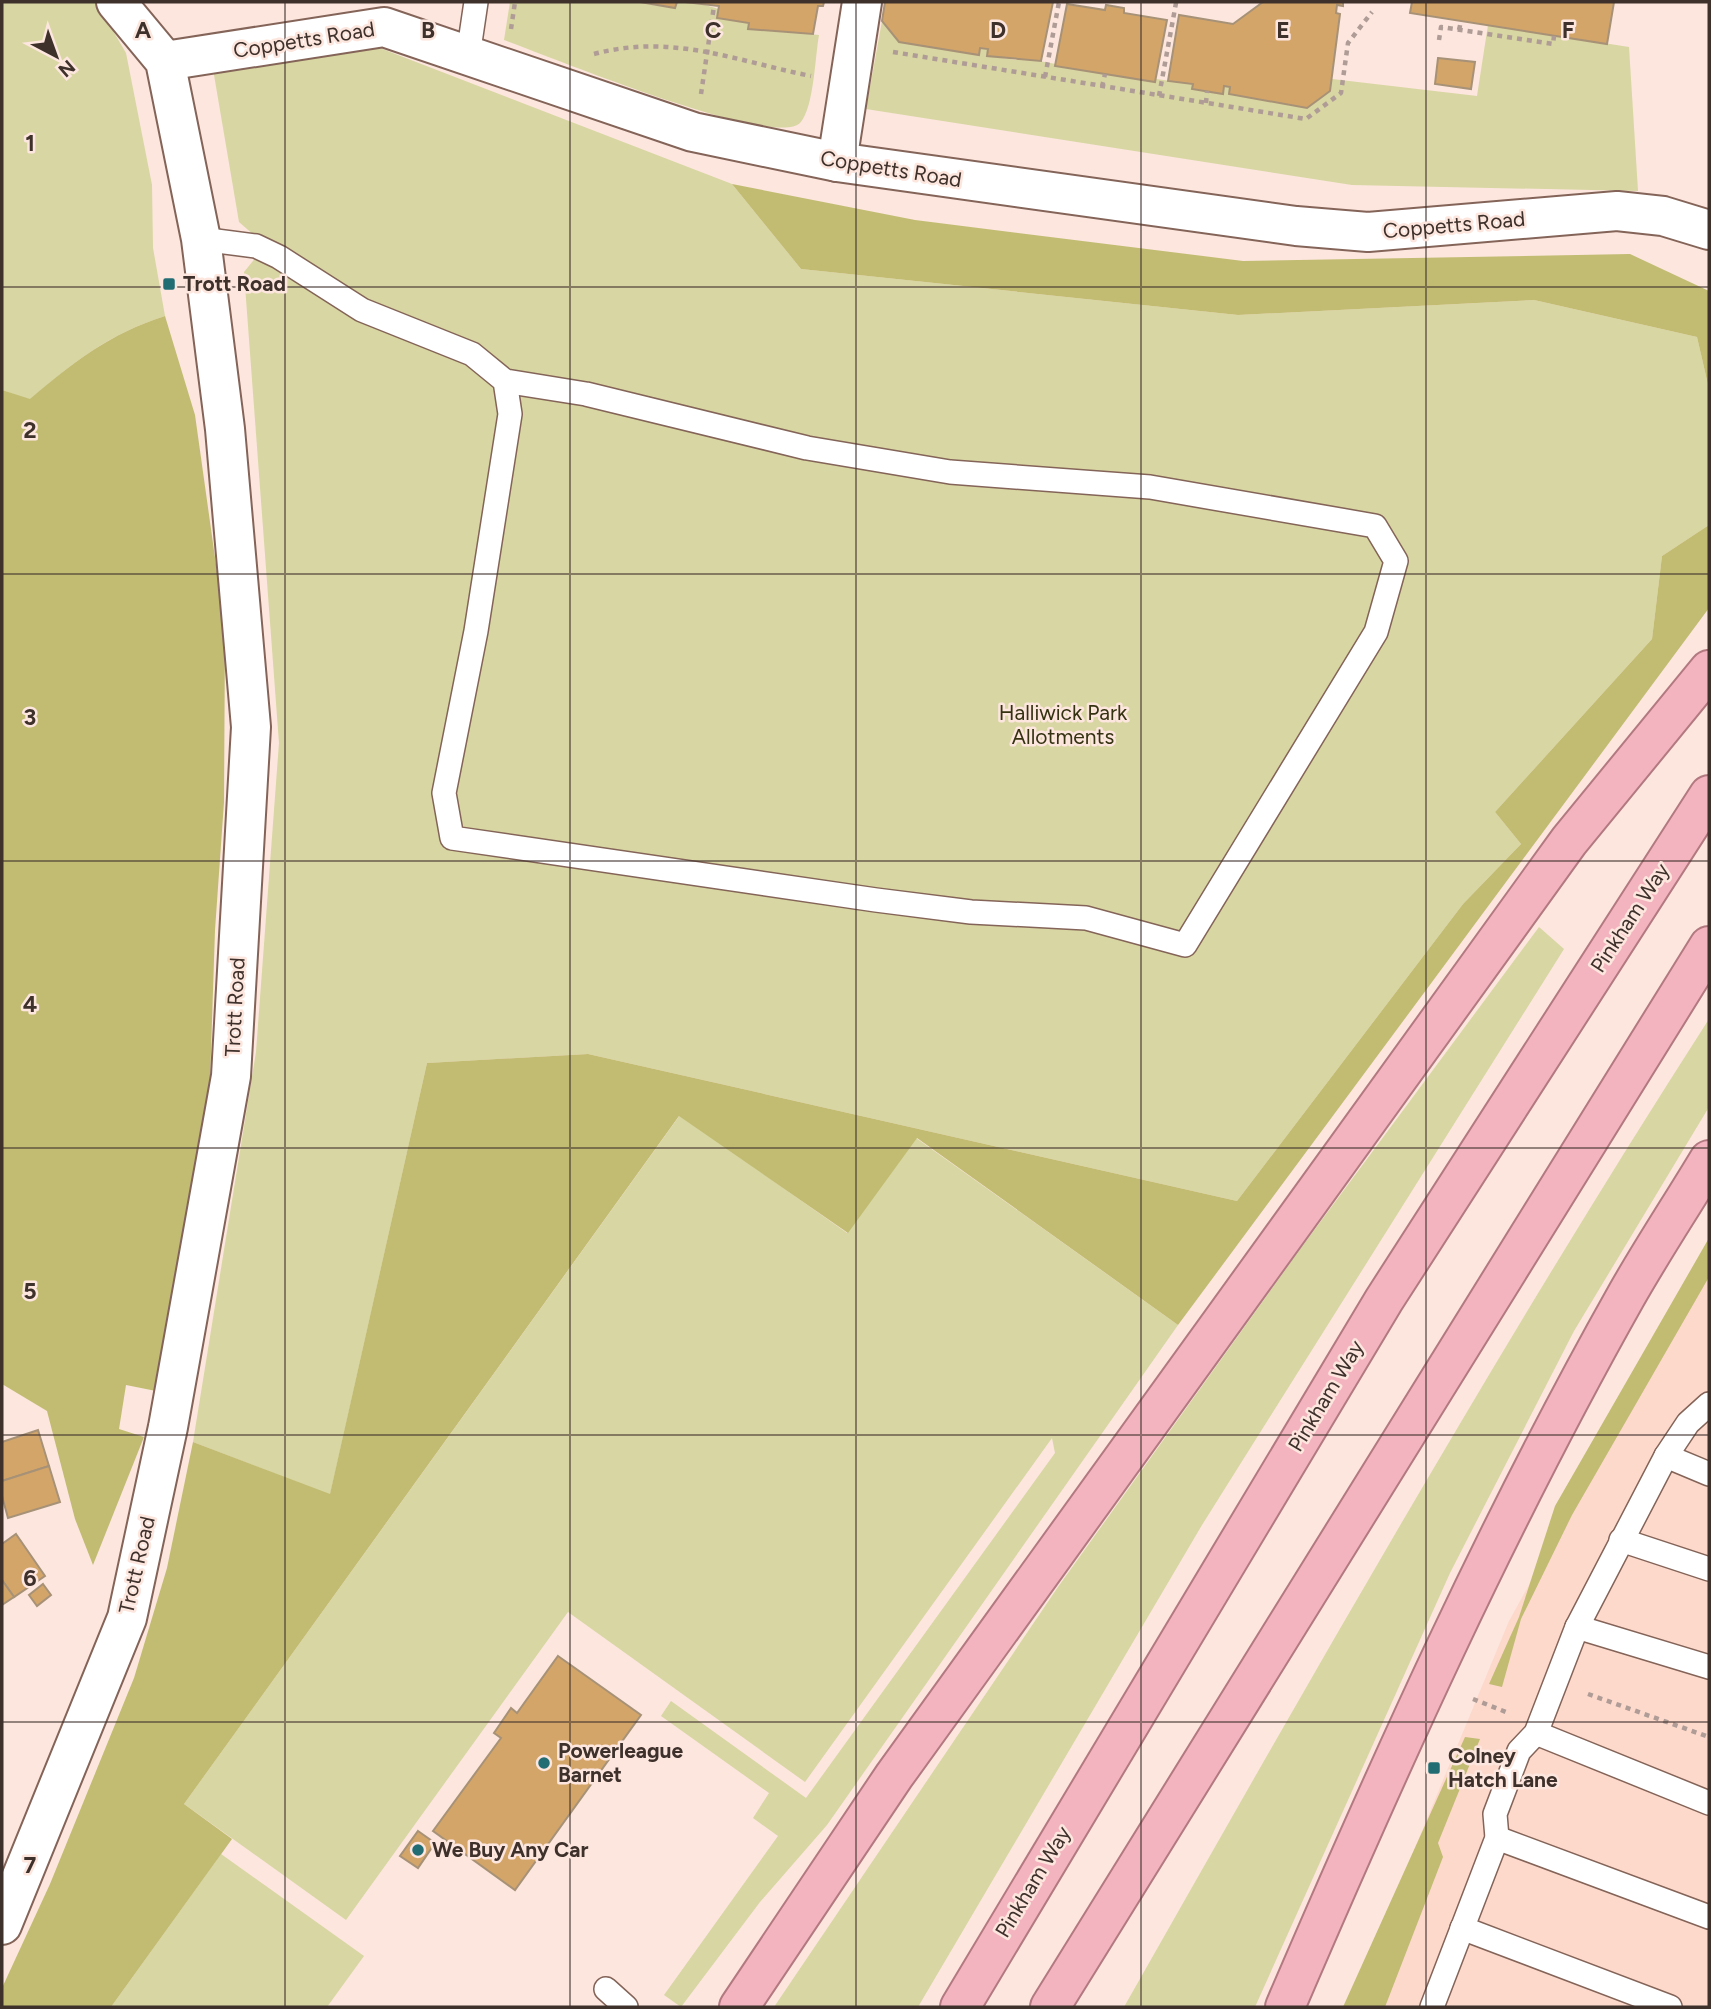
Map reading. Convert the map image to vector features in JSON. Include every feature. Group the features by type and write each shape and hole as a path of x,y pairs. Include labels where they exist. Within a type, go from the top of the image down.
{"highway":[{"path":"739,2007 894,1776 1569,841 1709,670"},
{"name":"Pinkham Way","path":"960,2007 1384,1300 1709,795"},
{"path":"1050,2007 1709,946"},
{"path":"1285,2007 1388,1769 1542,1453 1627,1294 1709,1160"}],"street":[{"path":"838,162 862,2"},
{"path":"132,9 165,61"},
{"name":"Coppetts Road","path":"165,61 384,27 693,132 838,162 1296,226 1368,232 1617,211 1663,216 1709,230"},
{"name":"Trott Road","path":"2,1926 127,1618 168,1427 232,1076 251,727 225,429 201,239 165,61"}],"lane":[{"path":"468,56 476,2"},
{"path":"201,239 256,246 279,257 362,310 472,354 505,381 586,394 807,448 937,470 1150,487 1312,513 1375,526 1396,561 1376,632 1185,945 1086,918 971,912 452,838 443,793 476,631 510,414 505,381"},
{"path":"1432,2007 1497,1838 1495,1814 1519,1751 1536,1733 1577,1626 1666,1456 1688,1423 1709,1404"},
{"path":"1666,1456 1709,1474"},
{"path":"1621,1540 1709,1569"},
{"path":"1577,1626 1709,1667"},
{"path":"1536,1733 1709,1803"},
{"path":"1497,1838 1709,1917"},
{"path":"1462,1928 1670,2007"},
{"path":"606,1989 626,2007"}],"path":[{"path":"1045,77 1059,2"},
{"path":"1159,96 1176,3 1171,2"},
{"path":"708,50 714,6"},
{"path":"551,84 564,61 617,47 662,46 708,50 757,65 853,64 1045,77 1307,119 1341,93 1348,43 1372,12"},
{"path":"1459,30 1461,21"},
{"path":"1439,40 1441,27 1553,44 1555,36"},
{"path":"1102,86 1105,74"},
{"path":"1206,103 1207,91"},
{"path":"1473,1699 1506,1712 1514,1689 1580,1716 1588,1693 1709,1737"}],"shaded area":[{"path":"732,184 915,220 1243,261 1630,254 1709,291 1709,389 1697,337 1534,300 1238,315 801,269"},
{"path":"165,316 195,415 225,629 224,802 215,930 210,1082 156,1391 126,1385 119,1429 144,1437 93,1565 75,1519 47,1411 2,1384 2,390 30,399 93,350 127,331"},
{"path":"1709,525 1709,608 1178,1325 917,1138 848,1233 679,1116 184,1804 232,1839 111,2007 2,2007 2,1988 50,1884 134,1678 167,1568 193,1442 330,1494 427,1063 588,1054 1237,1201 1463,904 1521,844 1495,812 1652,639 1662,556"},
{"path":"1709,1238 1709,1277 1572,1515 1521,1619 1502,1687 1489,1684 1519,1617 1555,1506"},
{"path":"1709,1260 1709,2007 1349,2007 1509,1621"},
{"path":"1465,1737 1480,1739 1438,1843 1443,1857 1385,2007 1343,2007"}],"green space":[{"path":"2,2 96,2 126,53 152,185 153,248 165,316 109,340 62,373 30,400 2,390"},
{"path":"510,2 640,2 675,8 677,2 687,2 732,14 749,23 749,29 819,35 805,116 800,123 781,128 748,123 658,97 504,40"},
{"path":"882,21 899,42 979,54 980,48 988,49 988,56 1016,60 1017,57 1155,82 1156,79 1193,84 1192,88 1223,94 1224,86 1230,87 1229,94 1307,108 1330,91 1332,79 1477,96 1488,25 1629,47 1638,191 1352,185 866,109"},
{"name":"Halliwick Park Allotments","path":"372,45 732,184 801,269 1238,315 1534,300 1697,337 1709,389 1709,525 1662,556 1652,639 1495,812 1521,844 1463,904 1237,1201 588,1054 427,1063 330,1495 193,1442 256,1052 279,743 244,272 257,256 255,236 239,222 213,69"},
{"path":"1539,927 1564,949 1202,1525 918,2007 774,2007 1058,1587 1301,1248"},
{"path":"1709,1019 1709,1107 1574,1331 1450,1573 1255,2007 1124,2007 1483,1385"},
{"path":"680,1115 847,1233 916,1138 1178,1325 827,1825 760,1902 681,2007 664,1995 778,1836 753,1818 769,1793 661,1716 671,1701 806,1798 1055,1453 1052,1438 805,1782 568,1612 346,1920 184,1804"},
{"path":"221,1854 364,1956 327,2007 111,2007"}],"building":[{"path":"640,2 677,2 675,8"},
{"path":"685,2 824,2 823,6 818,6 813,34 748,29 749,23 717,18 719,6"},
{"path":"885,2 1053,2 1041,61 987,56 988,49 980,48 979,55 899,42 882,21"},
{"path":"1263,2 1343,2 1343,6 1337,5 1336,13 1340,14 1330,91 1307,108 1229,94 1230,87 1224,86 1223,94 1192,89 1193,84 1168,81 1179,15 1233,24"},
{"path":"1412,2 1614,2 1607,44 1410,13"},
{"path":"1067,4 1105,10 1106,5 1124,8 1124,13 1167,20 1155,82 1055,66"},
{"path":"1438,58 1475,62 1471,89 1435,84"},
{"path":"38,1430 49,1466 2,1481 2,1442"},
{"path":"49,1466 60,1502 8,1518 2,1496 2,1481"},
{"path":"16,1534 45,1576 14,1597 2,1580 2,1544"},
{"path":"2,1580 14,1597 2,1605"},
{"path":"43,1584 51,1595 37,1606 29,1595"},
{"name":"Powerleague Barnet","path":"558,1656 641,1715 515,1890 433,1831 501,1738 494,1733 511,1708 517,1713"},
{"name":"We Buy Any Car","path":"418,1831 435,1843 418,1868 400,1856"}],"place":[{"name":"Trott Road","path":"169,284"},
{"name":"Powerleague Barnet","path":"544,1763"},
{"name":"Colney Hatch Lane","path":"1434,1768"},
{"name":"We Buy Any Car","path":"418,1850"}]}
